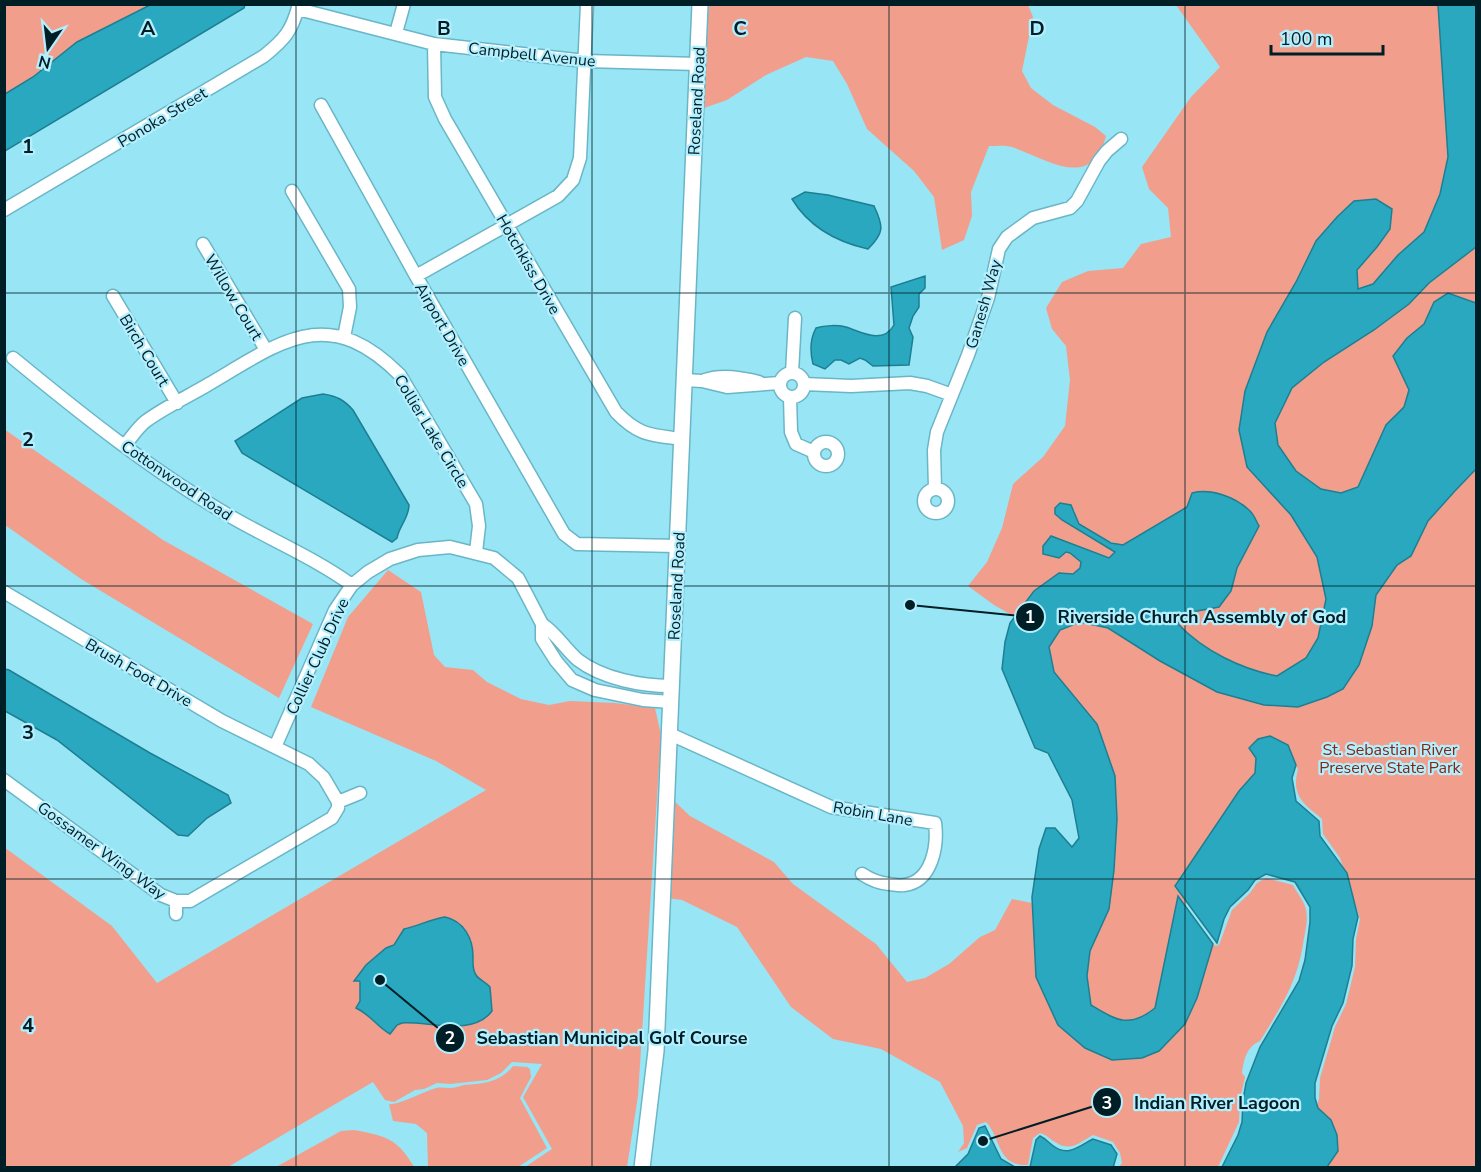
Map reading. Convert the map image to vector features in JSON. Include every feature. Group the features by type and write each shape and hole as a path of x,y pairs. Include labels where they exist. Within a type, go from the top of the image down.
{"main road":[{"name":"Roseland Road","path":"642,1167 656,1051 700,4"}],"street":[{"path":"396,33 404,4"},
{"path":"416,276 558,196 573,180 580,158 587,4"},
{"name":"Campbell Avenue","path":"298,7 434,44 585,61 698,64"},
{"name":"Ponoka Street","path":"4,210 264,56 283,41 291,28 298,7"},
{"name":"Hotchkiss Drive","path":"434,44 435,97 445,119 616,412 629,426 648,435 682,439"},
{"name":"Airport Drive","path":"321,105 564,534 577,544 678,546"},
{"name":"Ganesh Way","path":"935,489 934,450 937,432 988,298 999,249 1007,237 1033,218 1070,208 1077,201 1099,161 1121,139"},
{"path":"292,191 349,290 350,307 344,337"},
{"name":"Willow Court","path":"203,244 266,350"},
{"name":"Birch Court","path":"113,296 177,403"},
{"path":"792,373 795,318"},
{"name":"Collier Lake Circle","path":"125,446 145,422 266,350 301,336 322,334 344,337 382,357 400,375 476,504 479,526 476,552"},
{"name":"Cottonwood Road","path":"12,358 96,425 175,481 228,515 330,569 352,585"},
{"path":"779,383 783,376 792,373 801,377 804,384 800,393 790,397"},
{"path":"684,380 779,383"},
{"path":"804,384 851,386 910,382 952,395"},
{"path":"779,383 783,393 790,397"},
{"path":"790,397 791,432 796,444 814,452"},
{"name":"Collier Club Drive","path":"276,747 335,610 352,585 390,559 418,550 450,547 494,558 518,578 542,624 552,631 579,661 629,682 651,686 671,686"},
{"name":"Brush Foot Drive","path":"4,592 222,721 276,747"},
{"name":"Collier Club Drive","path":"542,624 542,639 572,680 594,690 626,697 671,702"},
{"path":"626,697 629,682"},
{"name":"Robin Lane","path":"670,734 831,807 935,823 937,836 930,866 919,878 904,885 872,881 862,874"},
{"path":"276,747 309,764 324,778 338,802 360,793"},
{"name":"Gossamer Wing Way","path":"4,780 176,908 332,818 338,808 338,802"}],"green space":[{"path":"4,5 150,5 77,42 33,77 5,94"},
{"path":"709,5 1028,5 1033,17 1022,71 1031,88 1053,105 1095,127 1106,136 1099,153 1090,163 1079,167 1053,164 1012,147 989,146 971,192 972,216 964,240 942,250 934,197 914,171 867,129 847,84 833,61 806,57 766,75 727,100 701,109"},
{"path":"1176,5 1438,5 1448,158 1440,194 1424,232 1398,255 1373,284 1358,290 1357,270 1390,229 1354,202 1337,217 1316,241 1296,282 1267,332 1245,391 1239,430 1264,486 1291,515 1317,557 1326,599 1318,638 1306,658 1277,676 1250,669 1224,658 1199,643 1178,624 1186,613 1219,606 1231,591 1237,568 1259,526 1192,493 1187,507 1123,545 1100,537 1083,527 1077,521 1075,510 1055,514 1115,552 1110,558 1051,536 1047,555 1070,553 1081,562 1080,568 1073,574 1059,573 1034,591 1015,617 968,586 987,562 1002,528 1013,484 1043,457 1065,426 1070,380 1066,346 1052,329 1046,308 1062,282 1088,271 1123,268 1141,244 1171,237 1168,208 1149,189 1142,167 1191,97 1220,67"},
{"name":"St. Sebastian River Preserve State Park","path":"1476,247 1476,1167 1298,1167 1319,1099 1320,1078 1335,1027 1346,1004 1355,967 1356,939 1360,919 1340,858 1323,834 1322,819 1300,798 1296,786 1298,769 1295,765 1181,909 1153,1014 1142,1023 1117,1021 1091,1005 1087,976 1090,951 1109,910 1048,670 1049,647 1060,630 1080,622 1108,628 1160,661 1217,692 1346,683 1359,665 1372,626 1376,595 1321,489 1296,471 1278,445 1275,423 1292,388 1324,362 1409,304 1429,283"},
{"path":"4,429 163,540 313,624 279,698 81,579 5,525"},
{"path":"388,570 421,592 434,655 445,667 473,670 487,682 521,699 549,705 570,701 655,708 661,735 638,1096 627,1167 525,1167 552,1149 523,1097 542,1064 512,1062 501,1073 487,1080 437,1083 415,1090 394,1102 385,1100 373,1082 228,1167 5,1167 4,847 112,926 157,983 486,790 436,761 311,707 348,617"},
{"path":"671,798 690,816 774,862 793,884 876,944 907,982 925,978 949,964 980,937 995,930 1012,899 1032,903 1036,977 1142,1058 1159,1049 1183,1025 1197,995 1213,944 1219,945 1232,910 1257,883 1266,878 1293,885 1304,904 1307,917 1298,968 1288,993 1260,1041 1246,1054 1242,1073 1245,1077 1240,1099 1239,1122 1218,1167 1119,1167 1122,1163 1120,1153 1113,1142 1093,1135 1067,1147 1040,1133 1033,1138 1028,1165 1018,1164 1005,1156 986,1122 977,1125 967,1148 958,1152 964,1143 963,1126 940,1082 881,1049 833,1039 791,1007 737,927 682,900 667,898"},
{"path":"513,1066 530,1069 531,1077 520,1098 547,1148 518,1167 428,1167 427,1133 416,1124 393,1121 389,1104 398,1103 436,1088 452,1088 491,1081 503,1076"},
{"path":"354,1130 390,1140 402,1150 414,1167 276,1167 341,1131"}],"water":[{"path":"150,5 245,5 244,8 5,151 5,94 33,77 77,42"},
{"path":"1438,5 1476,5 1476,247 1429,283 1409,304 1324,362 1292,388 1275,423 1278,445 1296,471 1321,489 1341,493 1358,487 1386,425 1404,407 1409,390 1393,356 1407,338 1424,324 1434,302 1448,293 1476,303 1476,469 1428,521 1411,556 1397,565 1376,595 1372,626 1359,665 1343,689 1298,707 1264,705 1217,692 1160,661 1108,628 1080,622 1060,630 1049,647 1054,672 1097,724 1115,776 1117,819 1114,870 1109,909 1090,951 1087,976 1091,1005 1108,1015 1123,1020 1146,1015 1155,1008 1178,896 1213,944 1197,998 1185,1024 1159,1051 1142,1058 1112,1060 1085,1048 1058,1025 1036,977 1032,897 1039,849 1046,828 1055,828 1072,847 1079,838 1072,800 1048,753 1035,748 1002,669 1010,623 1034,591 1059,573 1073,574 1080,568 1081,562 1070,553 1066,552 1059,558 1043,554 1043,546 1051,536 1109,558 1115,552 1055,514 1055,508 1060,503 1071,505 1079,524 1111,543 1123,545 1187,507 1192,493 1207,492 1222,495 1243,505 1252,513 1259,526 1237,568 1231,591 1219,607 1186,613 1178,624 1199,643 1224,658 1263,673 1277,676 1306,658 1318,638 1326,599 1317,557 1291,515 1247,467 1239,430 1245,391 1267,332 1296,282 1316,241 1354,201 1376,199 1392,209 1390,229 1357,270 1358,289 1373,284 1398,255 1424,232 1440,194 1448,157"},
{"path":"805,192 874,206 880,219 880,234 868,249 845,242 825,232 807,218 792,199"},
{"path":"925,276 925,288 919,294 919,307 909,328 913,337 909,365 873,366 860,358 849,364 835,360 825,369 813,364 811,346 816,328 839,326 865,334 878,336 884,334 894,325 891,287"},
{"path":"323,394 340,399 353,410 409,505 397,538 392,542 242,453 235,441 302,398"},
{"path":"5,669 150,753 228,795 231,803 207,818 188,836 178,835 57,740 5,711"},
{"path":"1270,736 1288,745 1296,765 1292,778 1296,801 1319,821 1320,836 1347,873 1358,917 1353,939 1352,966 1343,1003 1332,1026 1315,1083 1318,1108 1331,1120 1337,1135 1338,1151 1327,1167 1222,1167 1238,1135 1242,1122 1246,1083 1260,1047 1299,981 1305,960 1310,907 1295,882 1266,874 1255,880 1230,907 1217,943 1175,886 1239,791 1255,773 1256,758 1249,748 1258,739"},
{"path":"445,917 457,922 469,937 473,950 474,970 477,977 490,987 492,1011 484,1019 474,1024 450,1026 402,1023 397,1025 390,1034 356,1008 360,1001 360,982 354,981 366,965 386,948 394,945 404,929"},
{"path":"985,1126 1001,1159 1015,1167 955,1167 968,1154 979,1128"},
{"path":"1040,1136 1063,1151 1073,1150 1093,1139 1111,1145 1117,1154 1113,1168 1030,1167 1036,1140"}],"place":[{"name":"Riverside Church Assembly of God","path":"910,605"},
{"name":"Sebastian Municipal Golf Course","path":"380,980"},
{"name":"Indian River Lagoon","path":"983,1141"}]}
